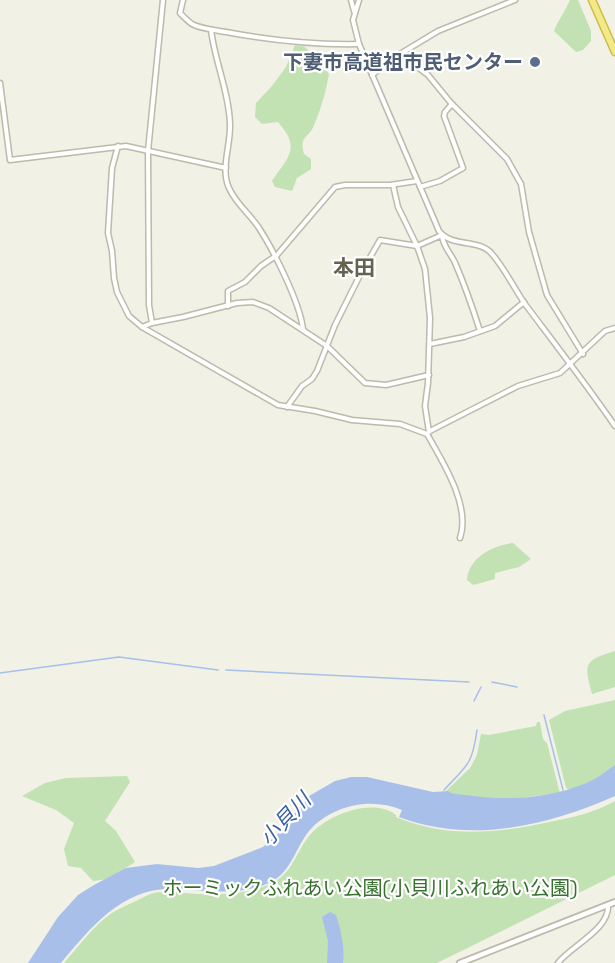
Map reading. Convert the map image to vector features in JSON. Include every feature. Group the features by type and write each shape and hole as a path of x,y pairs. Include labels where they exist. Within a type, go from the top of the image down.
{"highway":[{"path":"592,0 615,52"}],"street":[{"path":"152,323 149,305 147,152 163,0"},
{"path":"183,0 180,13 184,18 193,25 212,30 333,45 359,44"},
{"path":"351,0 354,28 359,44 434,223 442,236 445,248 455,261 480,331"},
{"path":"354,12 359,0"},
{"path":"372,75 400,54 438,31 515,0"},
{"path":"212,30 214,52 229,107 230,131 226,183 232,196 259,228 298,305 303,329"},
{"path":"400,54 428,75 452,104 507,159 521,184 529,232 547,295 583,354"},
{"path":"0,83 10,160 126,146 226,168"},
{"path":"420,187 440,181 463,168 444,116 444,112 452,104"},
{"path":"118,146 112,168 108,233 117,292 129,316 142,327 273,403 352,420 400,424 428,433 518,386 557,374 572,364 605,331 615,328"},
{"path":"228,306 228,291 245,282 274,257 297,234 335,187 393,185 417,181"},
{"path":"393,185 398,207 424,263 430,318 429,375 425,406 428,433 461,505 464,519 460,538"},
{"path":"287,407 302,386 315,376 356,283 379,242 384,239 417,246 442,236"},
{"path":"442,236 449,240 479,246 490,252 615,426"},
{"path":"142,327 239,302 257,303 269,308 327,346 340,357 360,381 369,384 392,384 429,375"},
{"path":"430,344 498,325 524,302"},
{"path":"460,963 615,902"},
{"path":"558,963 580,945 602,922 609,910 608,905"}],"green space":[{"path":"570,0 578,0 591,31 591,41 583,50 576,52 554,31"},
{"path":"295,45 305,47 329,74 317,119 303,143 304,154 311,159 311,169 297,178 292,191 275,187 272,181 290,152 291,146 285,131 278,122 262,124 255,117 256,103 286,67"},
{"path":"513,543 531,559 519,567 495,573 495,579 473,585 467,580 472,565 483,554 505,544"},
{"path":"615,651 615,687 592,694 588,665 597,658"},
{"path":"615,700 615,767 591,783 570,790 566,788 549,720 565,711"},
{"path":"537,722 540,722 543,739 547,743 560,793 501,800 448,795 446,791 470,768 477,755 481,734 489,735 536,726"},
{"path":"127,776 130,782 105,821 116,831 135,862 109,879 93,881 81,868 68,866 64,849 74,823 56,810 22,796 45,783 66,778"},
{"name":"ホーミックふれあい公園(小貝川ふれあい公園)","path":"615,801 615,875 437,963 64,963 108,916 148,895 158,892 237,893 274,882 286,873 310,835 327,821 351,811 375,808 435,829 474,832 514,829 570,818"}],"water":[{"path":"615,765 615,796 563,816 508,828 481,830 426,825 399,817 402,810 378,804 352,806 340,810 318,822 309,831 284,872 271,882 236,891 176,889 140,894 110,911 61,963 28,963 58,917 78,895 94,885 126,868 157,864 198,868 214,866 263,847 280,832 309,796 335,781 351,777 367,777 433,792 448,791 456,794 510,798 540,796 570,789 596,778"},
{"path":"330,912 336,915 343,945 343,963 327,963 328,941 322,917"}],"waterway":[{"path":"0,673 119,657 218,670"},
{"path":"226,670 469,682"},
{"path":"492,682 517,687"},
{"path":"474,701 481,687"},
{"path":"544,715 563,790"},
{"path":"444,790 467,764 473,751 477,730"}],"place":[{"name":"下妻市高道祖市民センター","path":"535,62"}],"district":[{"name":"本田","path":"354,267"}],"water label":[{"name":"小貝川","path":"285,819"}]}
